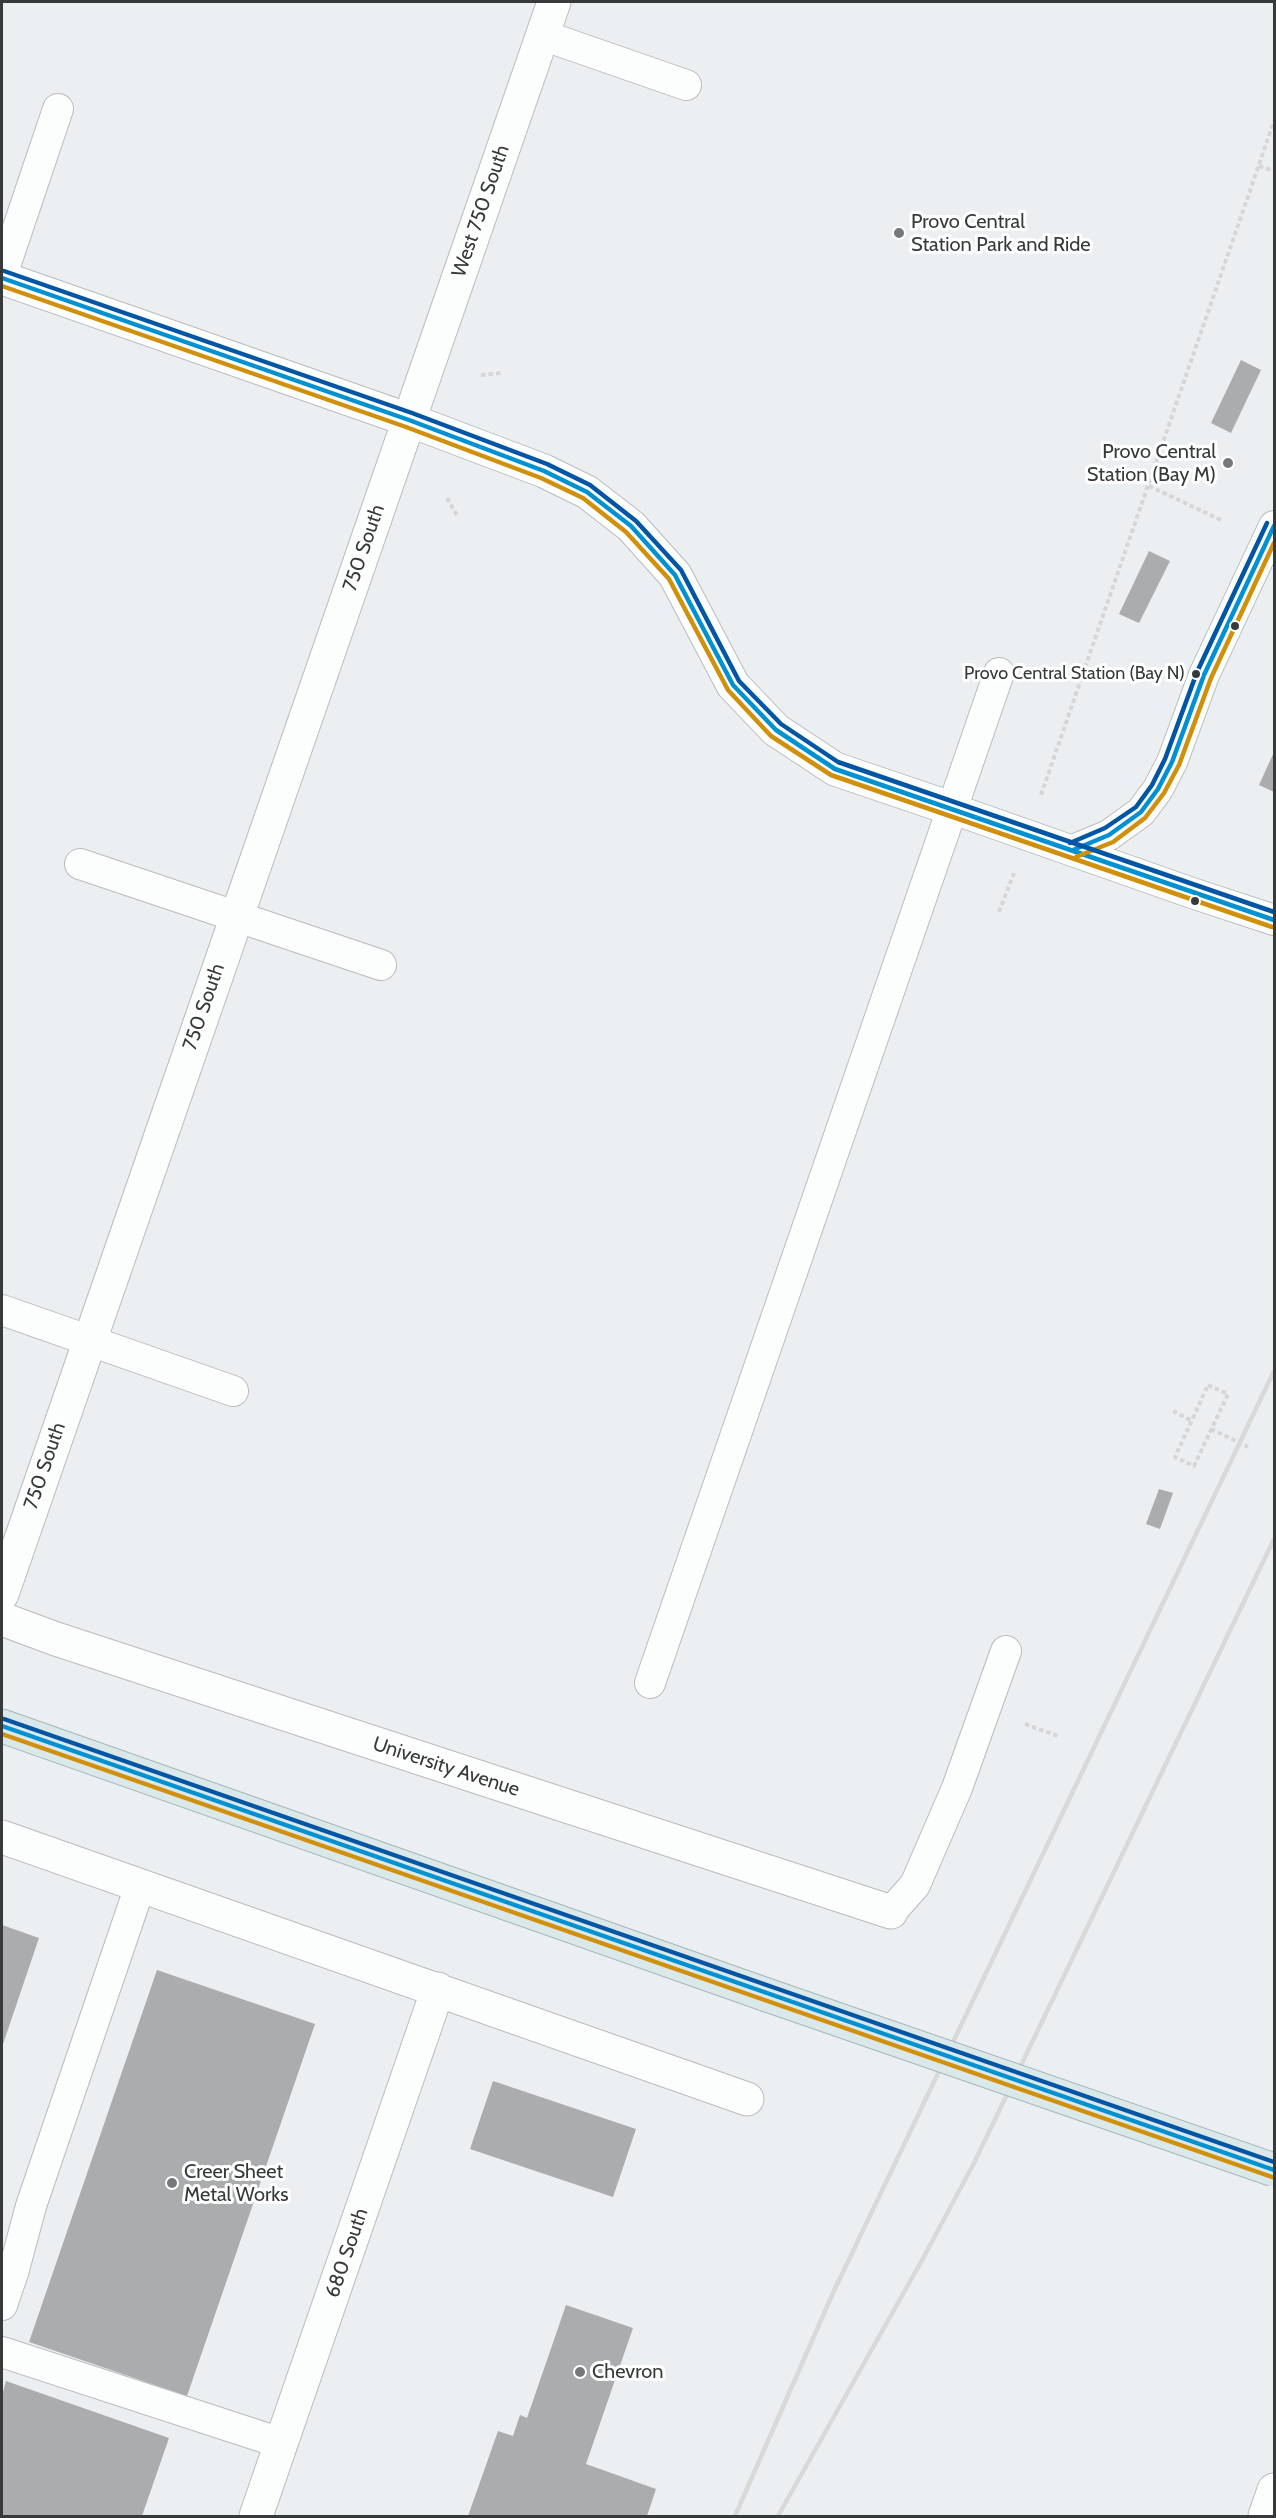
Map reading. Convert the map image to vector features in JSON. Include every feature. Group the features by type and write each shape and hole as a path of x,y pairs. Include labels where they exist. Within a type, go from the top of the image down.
{"highway":[{"path":"2,1726 767,1995 1275,2170"}],"street":[{"name":"West 750 South","path":"409,420 554,2"},
{"path":"2,276 409,420 544,471 586,492 631,526 675,575 733,685 776,730 835,769 953,809"},
{"name":"750 South","path":"2,1594 409,420"},
{"name":"University Avenue","path":"2,1619 56,1639 891,1912"},
{"path":"2,1837 747,2099"},
{"name":"680 South","path":"256,2517 438,1989"},
{"path":"1265,2517 1275,2490"}],"lane":[{"path":"542,35 686,85"},
{"path":"2,276 58,109"},
{"path":"1073,850 1109,835 1141,812 1158,789 1172,762 1204,675 1275,526"},
{"path":"650,1683 999,673"},
{"path":"953,809 1275,920"},
{"path":"80,864 381,965"},
{"path":"2,1310 233,1391"},
{"path":"891,1912 915,1885 957,1788 1006,1651"},
{"path":"2,2305 31,2206 140,1886"},
{"path":"2,2352 281,2443"}],"path":[{"path":"1038,803 1275,121"},
{"path":"1259,166 1275,171"},
{"path":"481,375 501,373"},
{"path":"1149,486 1221,520"},
{"path":"447,498 458,517"},
{"path":"999,912 1015,870"},
{"path":"1208,1384 1228,1394 1211,1430 1194,1466 1175,1457 1208,1384"},
{"path":"1173,1411 1192,1421"},
{"path":"1211,1430 1248,1447"}],"building":[{"path":"1241,360 1261,370 1231,433 1211,423"},
{"path":"1149,551 1170,561 1139,623 1119,614"},
{"path":"1274,752 1274,792 1259,785"},
{"path":"1159,1489 1173,1493 1160,1529 1146,1524"},
{"path":"2,1925 39,1938 2,2047"},
{"name":"Creer Sheet Metal Works","path":"157,1970 315,2024 187,2396 29,2342"},
{"path":"493,2081 636,2129 613,2197 470,2149"},
{"name":"Chevron","path":"566,2305 633,2328 586,2464 656,2489 647,2516 468,2516 498,2431 513,2436 520,2415 527,2418"},
{"path":"6,2381 169,2438 142,2516 2,2516 2,2396"}],"railway":[{"path":"735,2516 833,2293 1274,1371"},
{"path":"778,2516 974,2163 1274,1539"}],"transit line":[{"path":"4,271 412,413 547,464 590,485 636,521 681,570 739,681 781,724 838,762 1274,912"},
{"path":"2,278 409,420 544,471 587,492 631,526 675,575 733,685 776,730 835,769 1274,920"},
{"path":"2,286 406,427 541,478 583,498 626,532 669,579 728,690 771,736 831,775 1272,927"},
{"path":"1070,843 1105,828 1136,807 1152,785 1165,759 1197,672 1267,523"},
{"path":"1073,850 1109,835 1141,812 1158,789 1172,762 1204,675 1274,526"},
{"path":"1076,857 1113,842 1145,818 1164,793 1179,765 1211,678 1274,543"},
{"path":"4,1719 1274,2162"},
{"path":"2,1726 1274,2170"},
{"path":"2,1734 1272,2177"}],"place":[{"name":"Provo Central Station Park and Ride","path":"899,233"},
{"name":"Provo Central Station (Bay M)","path":"1228,463"},
{"name":"Provo Central Station (Bay N)","path":"1196,674"},
{"name":"Creer Sheet Metal Works","path":"172,2183"},
{"name":"Chevron","path":"580,2372"}]}
